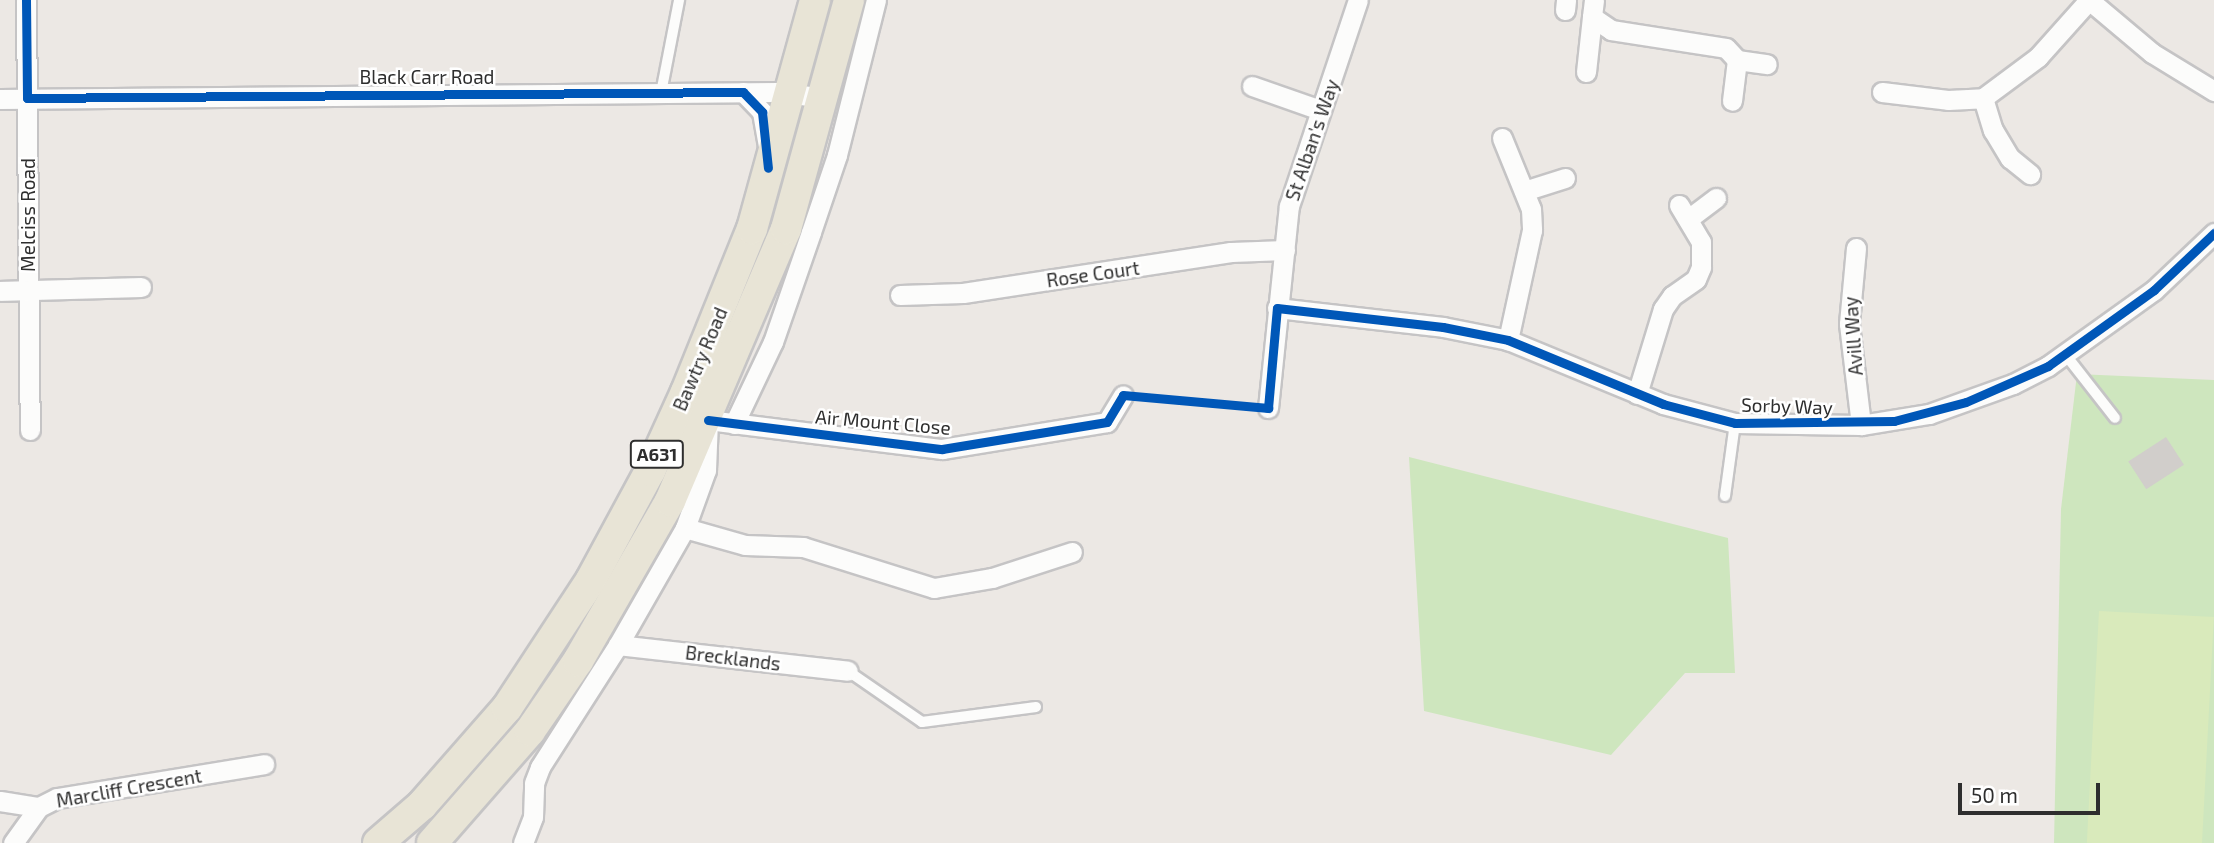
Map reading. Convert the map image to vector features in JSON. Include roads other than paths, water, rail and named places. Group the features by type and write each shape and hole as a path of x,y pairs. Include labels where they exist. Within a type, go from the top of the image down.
{"main road":[{"name":"Bawtry Road","path":"377,843 422,805 507,708 591,580 690,385 730,289 792,92 816,0"},
{"name":"Bawtry Road","path":"444,839 530,731 578,660 670,501 721,422 808,158 849,0"},
{"path":"772,158 808,158"}],"street":[{"name":"Melciss Road","path":"26,0 30,430"},
{"name":"Bawtry Road","path":"523,843 533,817 534,783 540,767 618,645 685,528 721,422 773,342 837,155 876,0"},
{"name":"St Alban's Way","path":"1268,408 1289,206 1357,0"},
{"path":"1882,92 1948,100 1983,98 2038,57 2089,0 2152,53 2214,91"},
{"path":"1593,8 1611,30 1726,48 1737,60 1767,64"},
{"path":"1586,72 1593,8"},
{"path":"1732,101 1737,60"},
{"path":"1252,86 1320,110"},
{"name":"Black Carr Road","path":"0,99 743,92 792,92 825,98"},
{"path":"743,92 762,112 772,158"},
{"path":"1983,98 1993,130 2010,158 2030,174"},
{"path":"1502,138 1531,209 1531,251 1508,340"},
{"path":"1524,191 1565,178"},
{"path":"1637,394 1662,309 1672,296 1696,279 1701,268 1701,242 1684,212 1716,198"},
{"name":"Sorby Way","path":"1277,308 1443,327 1508,340 1637,394 1735,423 1861,425 1929,414 2013,384 2065,354 2154,290 2213,235"},
{"name":"Avill Way","path":"1856,248 1849,324 1861,425"},
{"name":"Rose Court","path":"900,295 963,293 1231,251 1285,250"},
{"path":"0,291 141,287"},
{"name":"Air Mount Close","path":"721,422 942,449 1107,422 1123,395"},
{"path":"685,528 745,545 803,547 934,589 992,578 1072,552"},
{"name":"Brecklands","path":"618,645 848,671"},
{"name":"Marcliff Crescent","path":"13,843 39,807 57,798 264,764"},
{"path":"0,801 39,807"}],"lane":[{"path":"661,93 679,0"},
{"path":"2065,354 2115,418"},
{"path":"1725,496 1735,423"},
{"path":"848,671 922,722 1036,707"}]}
